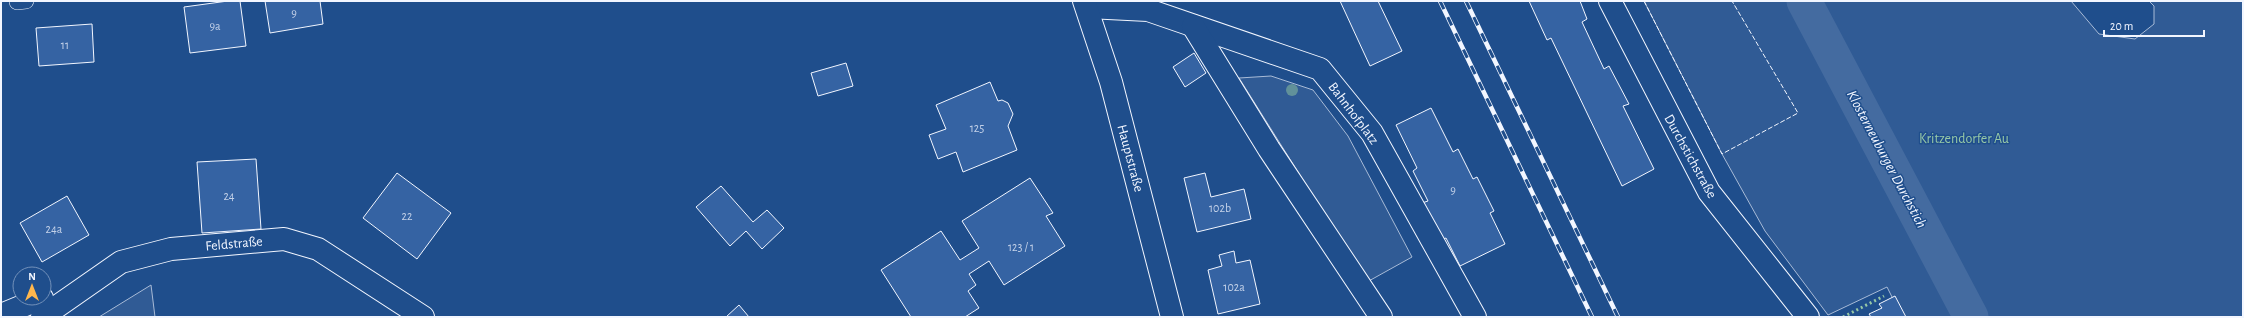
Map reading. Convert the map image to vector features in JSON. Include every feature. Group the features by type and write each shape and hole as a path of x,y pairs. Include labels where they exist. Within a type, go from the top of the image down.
{"street":[{"name":"Durchstichstraße","path":"1610,1 1708,192 1808,317"},
{"name":"Bahnhofplatz","path":"1086,4 1148,10 1320,68 1372,133 1474,317"},
{"name":"Hauptstraße","path":"1086,4 1111,82 1172,317"},
{"path":"1193,26 1269,149 1381,317"},
{"name":"Feldstraße","path":"42,317 121,262 171,248 284,239 318,249 423,317"},
{"path":"52,296 83,288"},
{"path":"1,315 23,306"}],"shaded area":[{"name":"Kritzendorfer Au","path":"1644,1 2071,1 2099,34 2135,39 2154,24 2154,6 2149,1 2243,1 2243,317 1902,317 1887,287 1828,315 1765,231 1722,154"},
{"path":"1271,76 1313,90 1348,136 1412,257 1367,282 1239,78"},
{"path":"151,285 155,317 99,317"}],"building":[{"path":"228,1 240,1 246,46 190,53 184,7"},
{"path":"265,1 320,1 323,24 270,33"},
{"path":"1340,1 1378,1 1402,51 1370,66"},
{"path":"1529,1 1580,1 1587,19 1582,22 1604,69 1609,66 1629,104 1623,106 1654,169 1622,186 1551,38 1547,40"},
{"path":"92,24 94,62 39,66 36,28"},
{"path":"1194,53 1206,73 1185,87 1173,67"},
{"path":"846,63 853,86 818,96 811,73"},
{"path":"990,82 998,101 1002,100 1008,103 1013,114 1008,126 1017,150 963,172 956,152 938,159 929,135 946,129 936,105"},
{"path":"1431,108 1453,152 1458,149 1473,179 1477,177 1494,211 1490,213 1505,244 1460,266 1446,238 1441,240 1422,203 1428,201 1413,171 1417,168 1396,125"},
{"path":"256,159 261,229 202,233 197,162"},
{"path":"397,173 451,213 417,259 363,218"},
{"path":"1205,173 1211,197 1244,189 1251,219 1197,232 1184,178"},
{"path":"1030,178 1053,213 1046,216 1065,246 1004,285 989,261 969,274 976,285 968,291 979,308 965,317 911,317 881,270 941,231 960,260 979,248 962,221"},
{"path":"721,186 753,222 767,210 784,228 762,249 746,231 730,246 696,207"},
{"path":"67,196 89,235 42,262 20,223"},
{"path":"1234,251 1236,263 1250,260 1260,304 1218,314 1208,270 1222,266 1219,255"},
{"path":"1895,296 1906,317 1871,317 1869,314 1882,308 1879,304"},
{"path":"739,305 749,317 726,317"}],"waterway":[{"name":"Klosterneuburger Durchstich","path":"1804,1 1971,317"}],"railway":[{"path":"1440,1 1592,317"},
{"path":"1466,1 1618,317"}],"hedge":[{"path":"1843,317 1884,296"}],"fence":[{"path":"1644,1 1722,154 1798,113 1732,1"}]}
